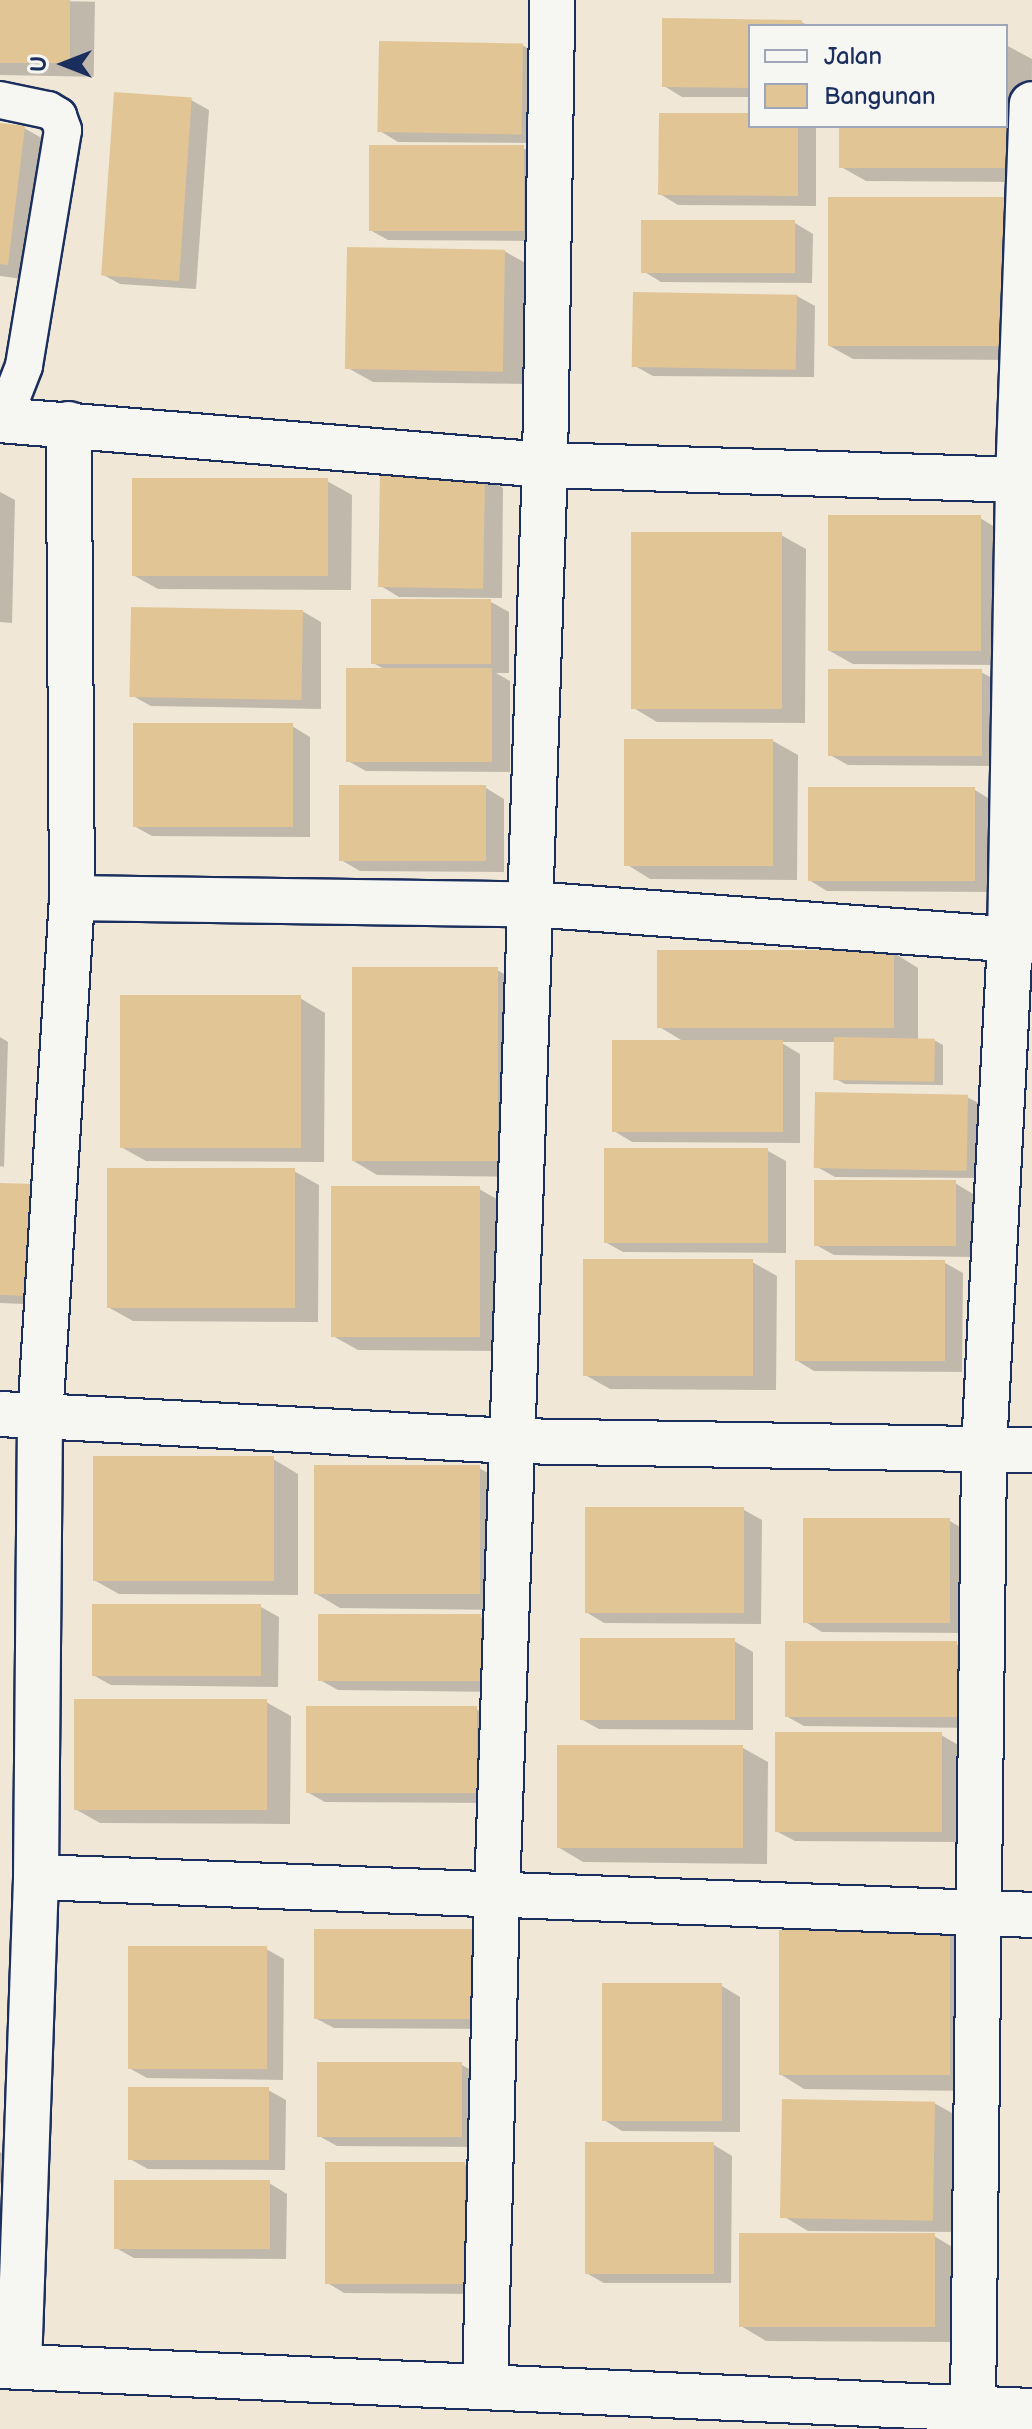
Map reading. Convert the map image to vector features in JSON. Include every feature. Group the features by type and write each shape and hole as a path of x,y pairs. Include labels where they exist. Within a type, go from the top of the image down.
{"street":[{"path":"485,2387 511,1441 545,465 552,0"},
{"path":"973,2410 984,1449 1021,941 1032,104"},
{"path":"2,420 545,465 1025,480"},
{"path":"69,424 72,898 20,1416 36,1877 9,2366 1032,2411"},
{"path":"72,898 530,904 1021,941"},
{"path":"20,1416 511,1441 1032,1450"},
{"path":"36,1877 1032,1915"}],"lane":[{"path":"0,100 48,110 58,116 63,130 24,366 2,420"}],"building":[{"path":"0,0 70,0 70,63 0,63"},
{"path":"662,18 802,20 802,24 748,24 748,88 662,87"},
{"path":"379,41 523,44 521,134 377,132"},
{"path":"114,92 192,97 179,281 101,276"},
{"path":"659,113 748,113 748,128 798,128 798,196 658,195"},
{"path":"0,123 25,126 8,265 0,264"},
{"path":"839,128 1007,128 1007,168 839,168"},
{"path":"369,145 524,145 524,231 369,231"},
{"path":"828,197 1009,197 1009,346 828,346"},
{"path":"641,220 795,220 795,273 641,273"},
{"path":"347,247 505,250 503,372 345,369"},
{"path":"633,292 797,295 796,370 632,367"},
{"path":"380,474 485,476 483,589 378,587"},
{"path":"132,478 328,478 328,576 132,576"},
{"path":"828,515 981,515 981,651 828,651"},
{"path":"631,532 782,532 782,709 631,709"},
{"path":"371,599 491,599 491,664 371,664"},
{"path":"131,607 303,610 301,700 129,697"},
{"path":"346,668 492,668 492,762 346,762"},
{"path":"828,669 982,669 982,756 828,756"},
{"path":"133,723 293,723 293,827 133,827"},
{"path":"624,739 773,739 773,866 624,866"},
{"path":"339,785 486,785 486,861 339,861"},
{"path":"808,787 975,787 975,881 808,881"},
{"path":"657,950 894,950 894,1028 657,1028"},
{"path":"352,967 498,967 498,1161 352,1161"},
{"path":"120,995 301,995 301,1148 120,1148"},
{"path":"834,1037 935,1039 934,1082 833,1080"},
{"path":"612,1040 783,1040 783,1132 612,1132"},
{"path":"815,1092 968,1095 967,1171 814,1168"},
{"path":"604,1148 768,1148 768,1243 604,1243"},
{"path":"107,1168 295,1168 295,1308 107,1308"},
{"path":"814,1180 956,1180 956,1246 814,1246"},
{"path":"0,1183 32,1184 28,1296 0,1295"},
{"path":"331,1186 480,1186 480,1337 331,1337"},
{"path":"583,1259 753,1259 753,1376 583,1376"},
{"path":"795,1260 945,1260 945,1361 795,1361"},
{"path":"93,1456 274,1456 274,1581 93,1581"},
{"path":"314,1465 480,1465 480,1594 314,1594"},
{"path":"585,1507 744,1507 744,1613 585,1613"},
{"path":"803,1518 950,1518 950,1623 803,1623"},
{"path":"92,1604 261,1604 261,1676 92,1676"},
{"path":"318,1614 481,1614 481,1681 318,1681"},
{"path":"580,1638 735,1638 735,1720 580,1720"},
{"path":"785,1641 957,1641 957,1717 785,1717"},
{"path":"74,1699 267,1699 267,1810 74,1810"},
{"path":"306,1706 477,1706 477,1793 306,1793"},
{"path":"775,1732 942,1732 942,1832 775,1832"},
{"path":"557,1745 743,1745 743,1848 557,1848"},
{"path":"314,1929 480,1929 480,2019 314,2019"},
{"path":"779,1930 950,1930 950,2075 779,2075"},
{"path":"128,1946 267,1946 267,2069 128,2069"},
{"path":"602,1983 722,1983 722,2121 602,2121"},
{"path":"317,2062 462,2062 462,2137 317,2137"},
{"path":"128,2087 269,2087 269,2160 128,2160"},
{"path":"782,2099 935,2102 933,2221 780,2218"},
{"path":"585,2142 714,2142 714,2274 585,2274"},
{"path":"325,2162 465,2162 465,2284 325,2284"},
{"path":"114,2180 270,2180 270,2249 114,2249"},
{"path":"739,2233 935,2233 935,2327 739,2327"}]}
